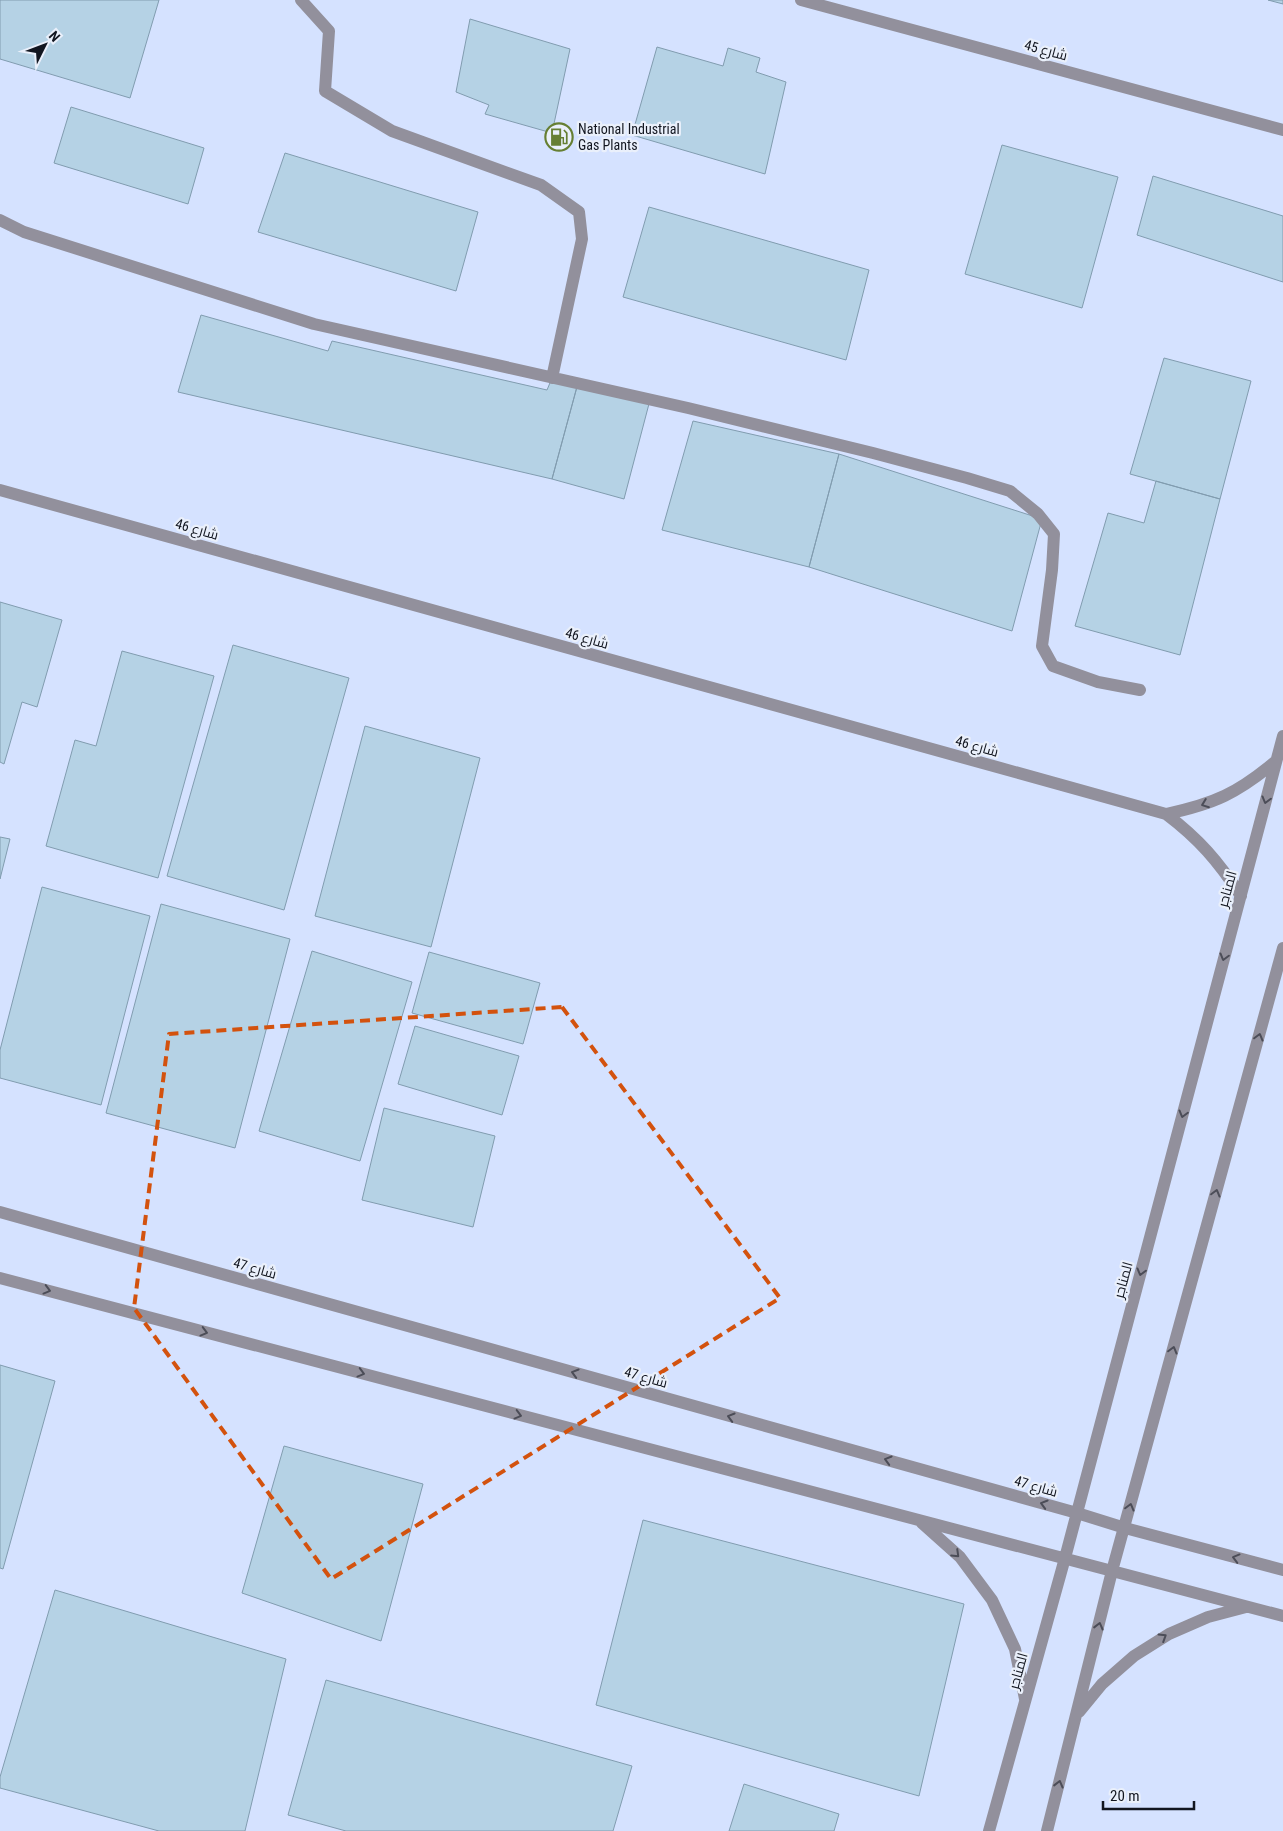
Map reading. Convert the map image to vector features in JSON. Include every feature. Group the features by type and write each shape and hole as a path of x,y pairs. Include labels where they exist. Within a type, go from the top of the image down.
{"street":[{"path":"301,0 329,30 325,91 392,131 542,185 579,212 582,239 552,378"},
{"name":"شارع 45","path":"801,0 1283,130"},
{"path":"0,220 24,232 314,324 873,453 1010,491 1038,514 1054,534 1052,570 1042,646 1053,666 1098,682 1140,690"},
{"name":"شارع 46","path":"0,490 1166,814 1208,850 1226,872 1241,896"},
{"name":"المناجر","path":"989,1831 1065,1558 1283,736"},
{"name":"شارع 46","path":"1166,814 1196,808 1226,797 1252,781 1276,761"},
{"path":"1046,1831 1112,1571 1283,948"},
{"name":"شارع 47","path":"0,1212 1125,1528 1283,1570"},
{"path":"0,1278 1283,1616"},
{"path":"920,1521 960,1556 992,1600 1014,1649 1026,1702"},
{"path":"1076,1716 1102,1684 1141,1652 1169,1634 1208,1617 1248,1607"}],"highlighted area":[{"path":"562,1007 780,1298 331,1579 134,1308 169,1034"}],"building":[{"path":"0,0 159,0 130,98 0,59"},
{"path":"1268,0 1283,0 1283,4"},
{"path":"470,19 570,49 552,133 485,114 489,105 456,92"},
{"path":"657,47 723,66 728,48 760,58 756,72 786,82 765,174 632,135"},
{"path":"71,107 204,148 188,204 54,163"},
{"path":"1002,145 1118,177 1082,308 965,274"},
{"path":"285,153 478,212 456,291 258,232"},
{"path":"1153,176 1283,216 1283,282 1137,235"},
{"path":"649,207 869,270 846,360 623,297"},
{"path":"201,315 328,351 332,341 547,390 552,378 578,383 552,479 178,392"},
{"path":"1164,358 1251,381 1220,499 1130,474"},
{"path":"578,383 650,400 624,499 552,479"},
{"path":"693,421 839,454 809,567 662,530"},
{"path":"839,454 1042,519 1012,631 809,567"},
{"path":"1156,481 1220,499 1180,655 1075,626 1108,513 1144,523"},
{"path":"0,602 62,620 37,707 22,702 4,764 0,762"},
{"path":"233,645 349,678 284,910 167,876"},
{"path":"122,651 214,676 158,878 46,846 75,740 96,746"},
{"path":"365,726 480,758 431,947 315,916"},
{"path":"0,837 10,839 0,879"},
{"path":"42,887 150,916 101,1105 0,1078 0,1050"},
{"path":"161,904 290,939 235,1148 106,1113"},
{"path":"312,951 412,982 360,1161 259,1131"},
{"path":"429,952 540,983 523,1044 412,1013"},
{"path":"415,1026 519,1056 502,1115 398,1084"},
{"path":"384,1108 495,1136 473,1227 362,1200"},
{"path":"0,1365 55,1381 3,1569 0,1568"},
{"path":"284,1446 423,1484 381,1641 242,1593"},
{"path":"643,1520 964,1604 919,1796 596,1705"},
{"path":"55,1590 286,1659 245,1831 159,1831 0,1788 0,1777"},
{"path":"326,1680 632,1766 613,1831 346,1831 288,1815"},
{"path":"744,1784 839,1814 834,1831 729,1831"}],"place":[{"name":"National Industrial Gas Plants","path":"559,137"}]}
